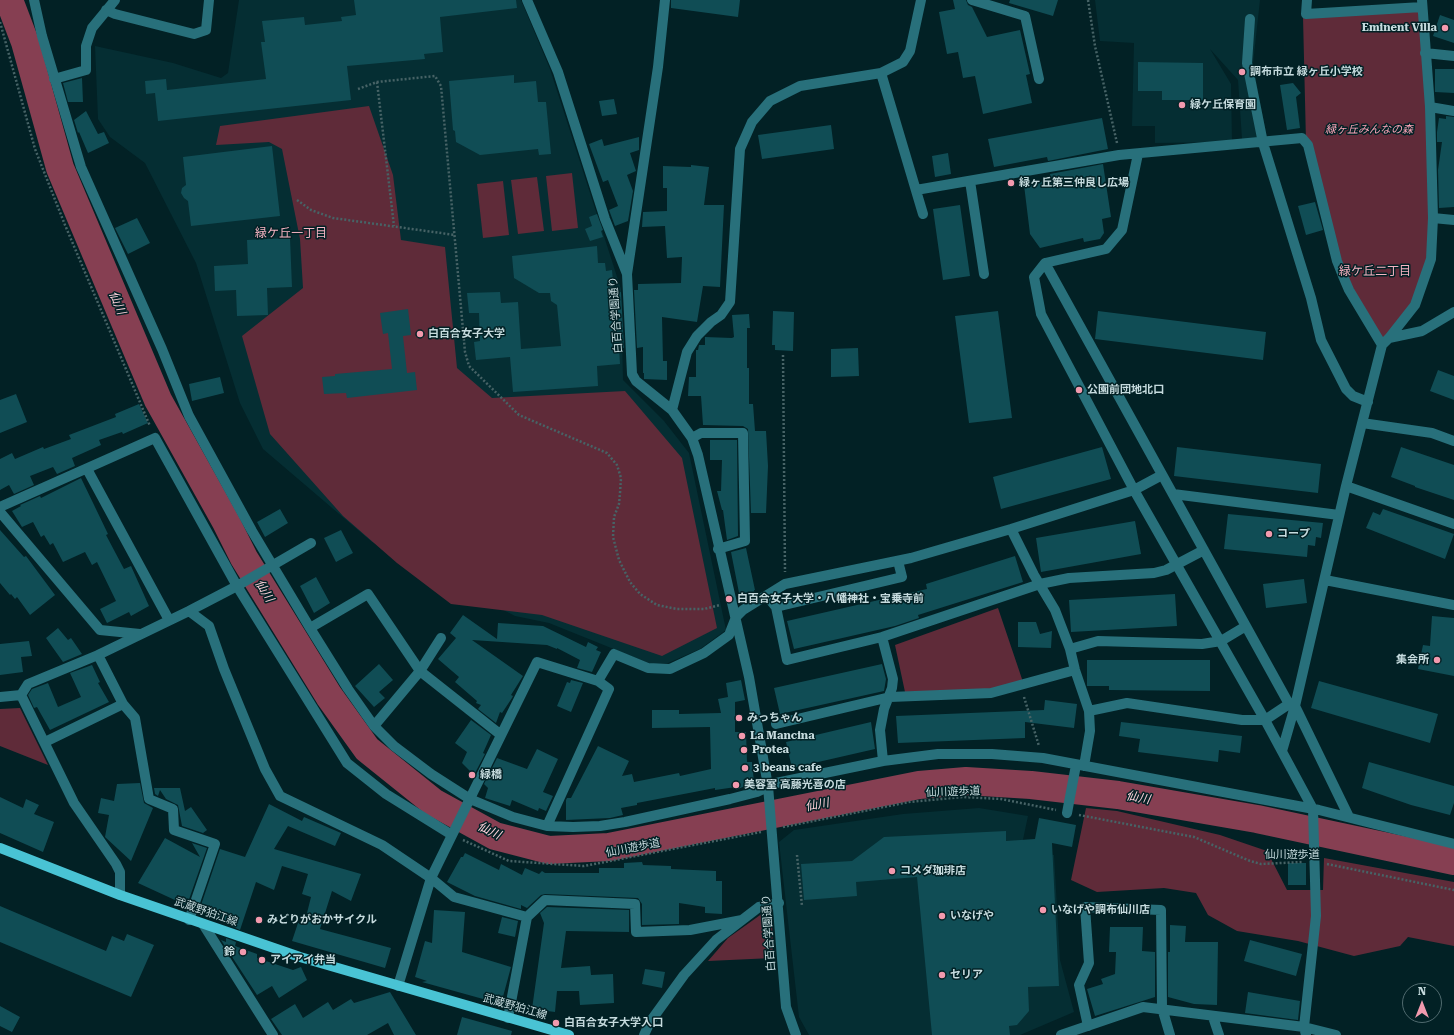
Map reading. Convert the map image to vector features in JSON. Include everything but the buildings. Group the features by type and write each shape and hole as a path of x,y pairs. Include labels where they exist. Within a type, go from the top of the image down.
{"main road":[{"name":"武蔵野狛江線","path":"0,848 120,895 300,957 569,1035"}],"street":[{"path":"34,0 54,79 81,167 162,349 189,416 252,531 269,567 310,628 348,689 374,726 394,746 469,802 513,817 547,826 573,827 625,822 769,790 883,761 938,754 992,754 1043,758 1313,809 1454,844"},
{"path":"54,79 86,70 86,46 92,28 115,0"},
{"path":"106,10 115,14 194,34 206,30 209,0"},
{"name":"白百合学園通り","path":"527,0 558,72 605,219 627,274 632,374 636,381 672,410 692,438 698,455 718,549 736,617 769,790 786,1007 796,1035"},
{"path":"627,274 654,90 665,0"},
{"path":"672,410 686,352 697,336 711,322 721,315 730,302 740,149 752,122 770,101 800,86 881,73 903,62 910,51 921,0"},
{"path":"972,0 1024,16 1039,79"},
{"path":"1282,751 1362,423 1386,341 1412,309 1421,292 1431,258 1433,218 1430,107 1422,3 1306,14 1307,0"},
{"path":"1250,19 1247,64 1263,143 1311,298 1321,340 1346,389 1352,396 1368,402"},
{"path":"1425,53 1454,56"},
{"path":"881,73 923,214"},
{"path":"1430,107 1454,111"},
{"path":"916,190 1119,155 1263,143 1302,138 1306,142 1340,268 1349,290 1386,341"},
{"path":"1138,154 1122,230 1106,249 1045,263 1034,277 1042,314 1134,490 1221,641 1313,809 1316,916 1305,1031"},
{"path":"970,181 984,274"},
{"path":"1433,218 1454,220"},
{"path":"1045,263 1246,626 1292,705 1349,817"},
{"path":"1386,341 1422,331 1454,312"},
{"path":"1362,423 1432,433 1454,441"},
{"path":"692,438 700,433 743,433 745,541 718,549"},
{"path":"0,508 155,438 347,763 386,794 452,835"},
{"path":"87,469 169,620"},
{"path":"598,681 614,654 648,668 670,669 704,653 729,635 736,617 742,610 785,584 898,561 1011,529 1134,490 1162,475"},
{"path":"1346,486 1454,524"},
{"path":"1173,494 1339,514"},
{"path":"0,512 100,630 140,634"},
{"path":"1011,529 1055,610 1070,649 1075,670 1089,711 1090,731 1080,766 1074,777 1068,812"},
{"path":"21,695 28,684 98,655 189,611 240,584 311,543"},
{"path":"767,596 776,607 787,660 882,637 1040,584 1069,578 1154,573 1178,565 1204,550"},
{"path":"776,607 902,577 898,561"},
{"path":"1324,580 1454,605"},
{"path":"310,628 368,594 420,671 501,735"},
{"path":"189,611 209,626 224,669 265,769 280,796 382,844 431,878 454,897 527,917"},
{"path":"1070,649 1098,641 1202,644 1221,641 1246,626"},
{"path":"882,637 893,679 890,697 884,709 880,730 883,761"},
{"path":"374,726 420,671 441,638"},
{"path":"98,655 123,704 135,718 150,800 174,809 174,830 215,844 189,920"},
{"path":"398,986 431,878 537,662 598,681 609,689 547,826"},
{"path":"776,724 890,697 991,694 1075,670"},
{"path":"0,697 21,695"},
{"path":"21,695 74,803 118,868 121,881 120,895"},
{"path":"1089,711 1127,703 1242,720 1265,720 1292,705"},
{"path":"45,742 123,704"},
{"path":"508,1018 527,917 545,900 634,904 636,932 690,930 742,920"},
{"path":"644,1035 650,1022 684,975 716,940 759,907 779,903"},
{"path":"1088,1026 1079,985 1089,963 1085,907 1160,910 1162,1008 1170,1035"},
{"path":"203,924 272,1035"},
{"path":"1061,1035 1143,1007 1162,1008 1336,1035"},
{"path":"1213,1016 1219,1035"}],"path":[{"path":"1088,0 1095,46 1119,155"},
{"path":"0,22 35,149 65,225 155,438"},
{"path":"358,89 377,82 435,76 441,86 465,352 469,366 519,415 607,453 617,465 621,478 619,504 614,517 613,536 619,560 630,582 640,594 657,605 677,609 704,609 732,602"},
{"path":"377,82 394,226"},
{"path":"297,200 311,210 333,218 455,236"},
{"path":"783,355 785,584"},
{"path":"1021,685 1043,758"},
{"name":"仙川遊歩道","path":"452,835 509,861 584,866 909,802 963,797 1001,799 1194,837 1250,861 1261,864 1314,859 1454,890"},
{"path":"797,855 802,906"}],"shaded area":[{"name":"白百合女子大学","path":"239,0 521,0 550,69 621,289 623,380 664,421 689,453 726,630 700,649 668,663 651,664 549,623 515,616 372,542 263,449 240,403 196,263 145,163 110,137 98,119 95,46 173,63 221,78 228,73"},
{"path":"1095,0 1260,0 1253,64 1267,138 1242,139 1238,80 1210,49 1231,84 1232,142 1155,143 1155,126 1132,126 1134,43 1100,41"},
{"path":"979,808 1028,816 1021,849 1054,855 1060,960 1074,1012 1020,1035 809,1035 799,1017 779,842 794,830 903,814"}],"green space":[{"name":"緑ヶ丘みんなの森","path":"1422,7 1433,218 1421,292 1382,345 1349,290 1306,142 1303,17"},
{"path":"369,106 393,175 401,240 445,247 457,368 492,398 625,391 682,458 717,628 662,656 542,615 451,604 397,563 343,516 270,434 242,336 303,288 300,239 282,149 269,142 216,145 220,126"},
{"path":"572,173 578,228 552,231 546,176"},
{"path":"537,177 544,231 518,234 511,180"},
{"path":"503,181 509,235 483,238 477,184"},
{"path":"998,608 1023,682 1003,690 905,692 895,645"},
{"path":"20,708 48,765 0,746 0,709"},
{"path":"1086,808 1117,811 1220,835 1267,851 1287,890 1323,890 1324,858 1454,882 1454,946 1408,937 1400,946 1354,956 1298,941 1237,931 1208,915 1196,893 1164,888 1097,892 1071,880"},
{"path":"763,913 772,918 773,958 708,961 728,938"}],"waterway":[{"name":"仙川","path":"9,0 25,42 60,168 158,400 226,522 244,558 329,696 367,749 433,802 495,836 549,850 609,847 919,785 966,781 1031,785 1118,795 1257,819 1454,861"}],"place":[{"name":"Eminent Villa","path":"1445,28"},
{"name":"調布市立 緑ヶ丘小学校","path":"1242,72"},
{"name":"緑ケ丘保育園","path":"1182,105"},
{"name":"緑ヶ丘第三仲良し広場","path":"1011,183"},
{"name":"白百合女子大学","path":"420,334"},
{"name":"公園前団地北口","path":"1079,390"},
{"name":"コープ","path":"1269,534"},
{"name":"白百合女子大学・八幡神社・宝乗寺前","path":"729,599"},
{"name":"集会所","path":"1437,660"},
{"name":"みっちゃん","path":"739,718"},
{"name":"La Mancina","path":"742,736"},
{"name":"Protea","path":"744,750"},
{"name":"3 beans cafe","path":"745,768"},
{"name":"緑橋","path":"472,775"},
{"name":"美容室 高藤光喜の店","path":"736,785"},
{"name":"コメダ珈琲店","path":"892,871"},
{"name":"いなげや調布仙川店","path":"1043,910"},
{"name":"いなげや","path":"942,916"},
{"name":"みどりがおかサイクル","path":"259,920"},
{"name":"鈴","path":"243,952"},
{"name":"アイアイ弁当","path":"262,960"},
{"name":"セリア","path":"942,975"},
{"name":"白百合女子大学入口","path":"556,1023"}],"district":[{"name":"緑ケ丘一丁目","path":"291,233"},
{"name":"緑ケ丘二丁目","path":"1375,271"}]}
